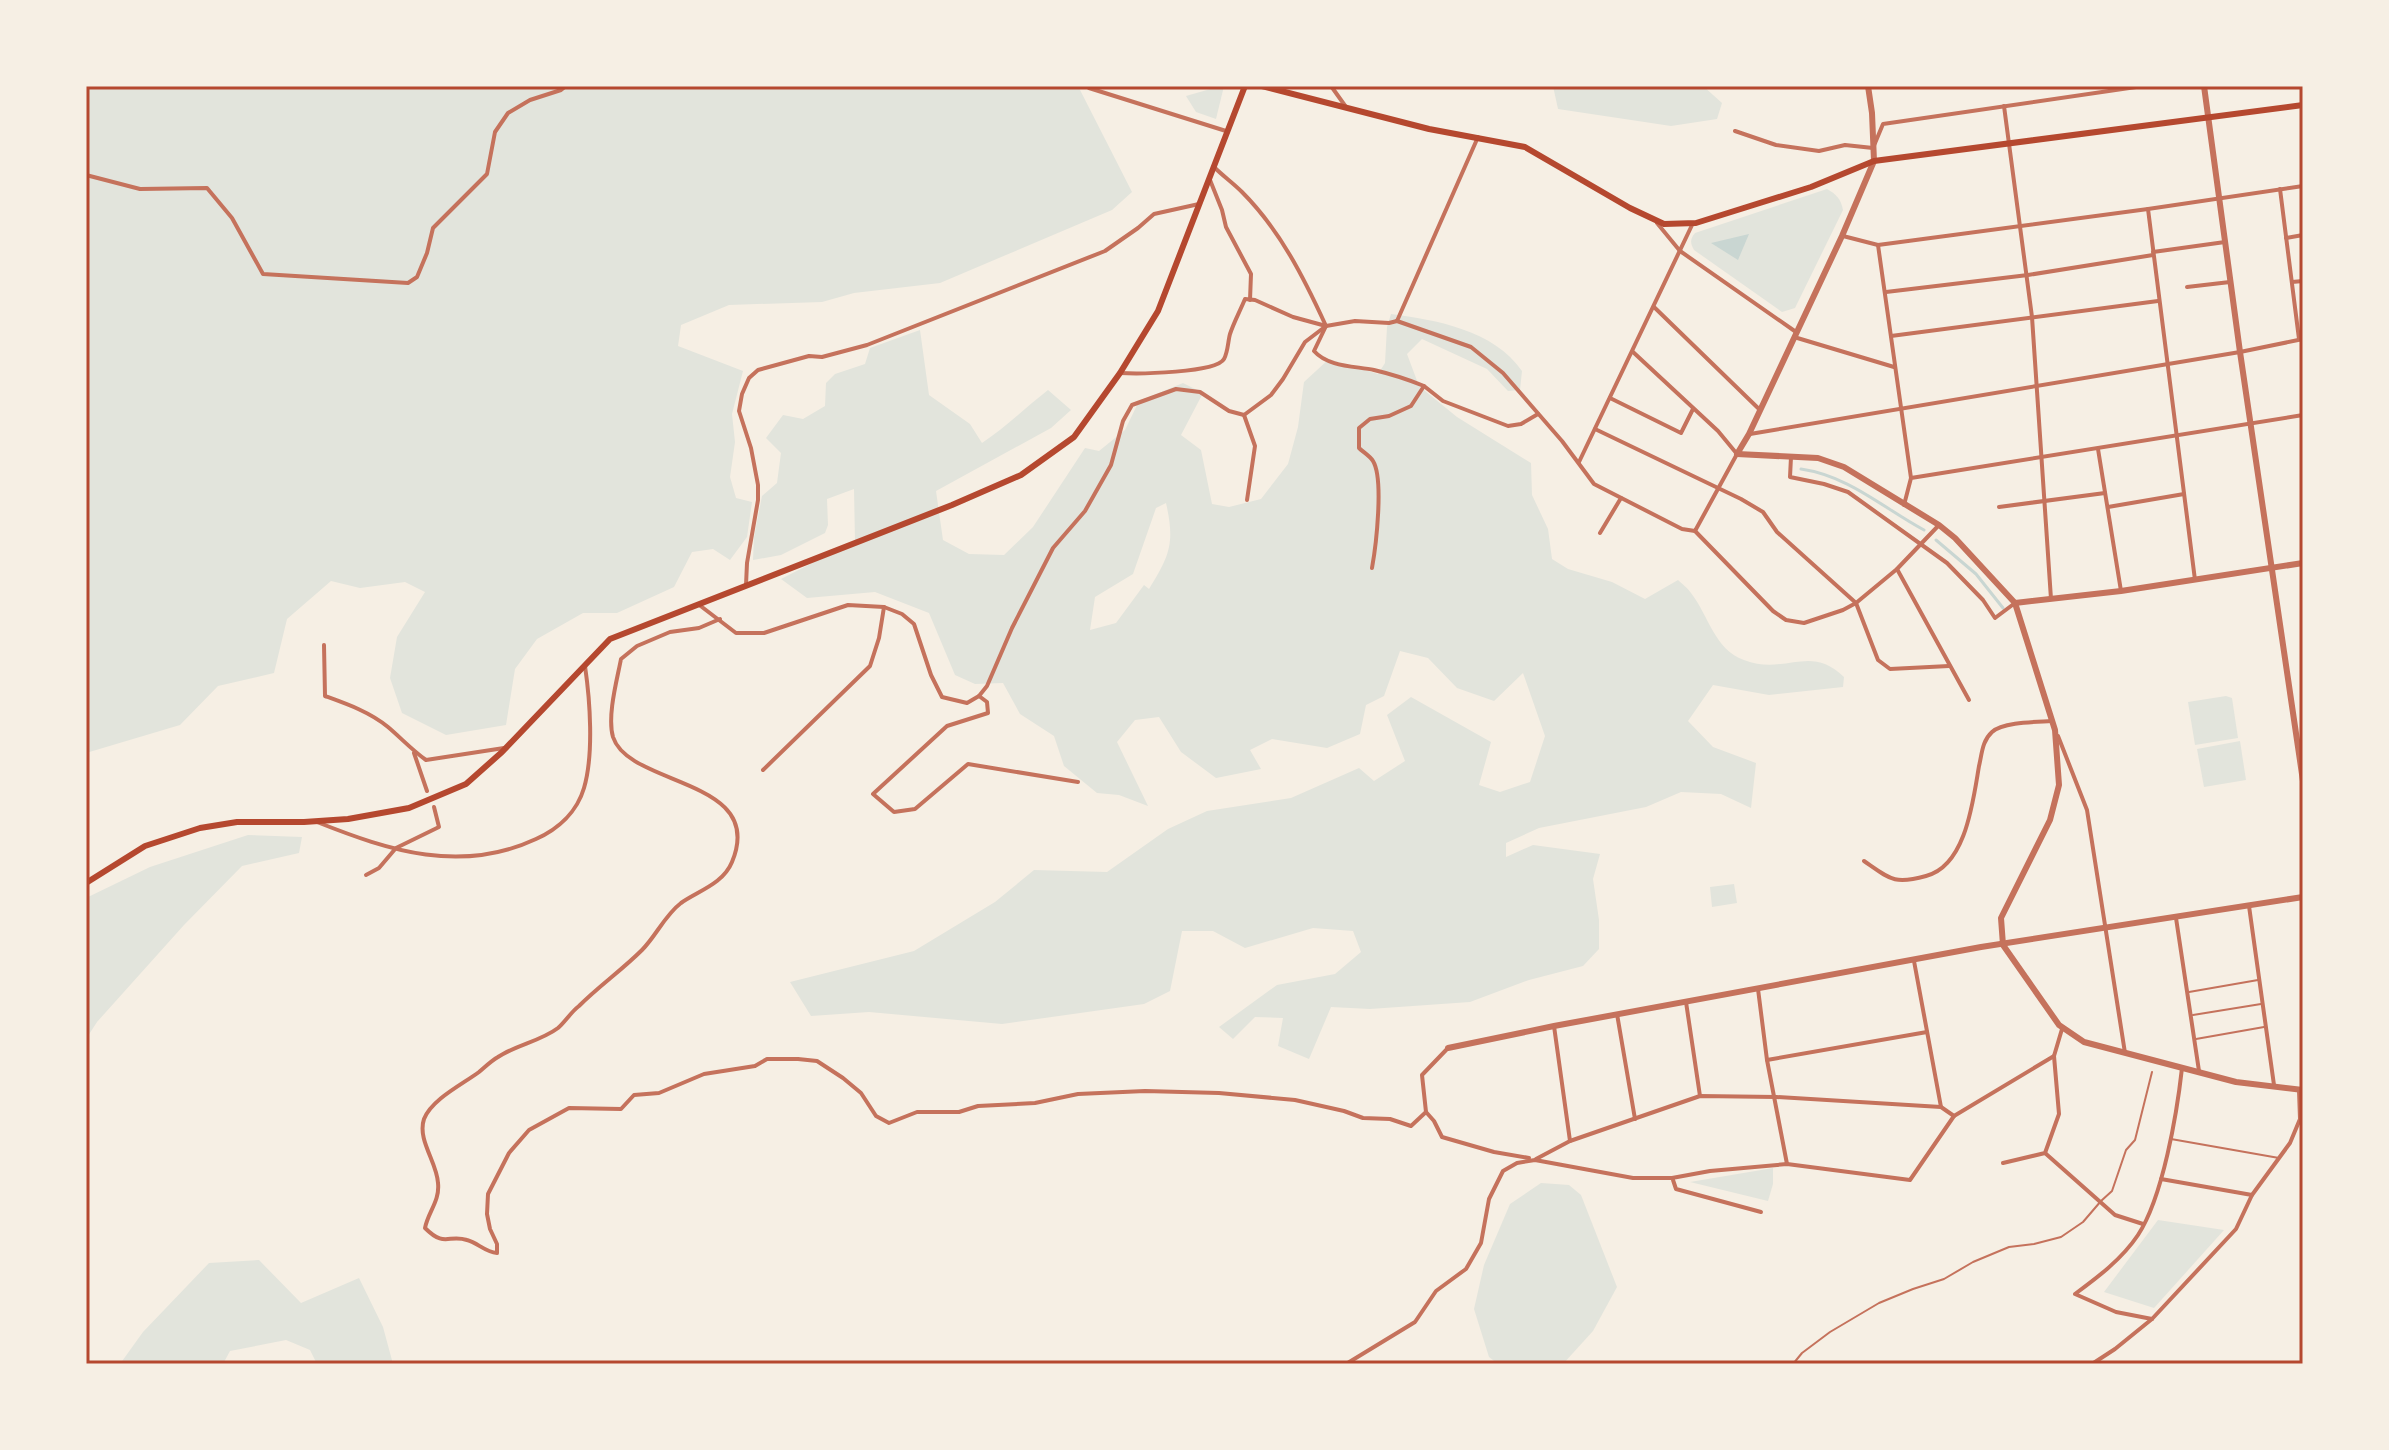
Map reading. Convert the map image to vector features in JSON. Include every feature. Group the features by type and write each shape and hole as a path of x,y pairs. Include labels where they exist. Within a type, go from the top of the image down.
{"main road":[{"path":"86,883 145,846 200,828 237,822 348,819 409,808 466,784 610,639 1021,475 1074,437 1120,373 1158,311 1245,86"},
{"path":"1262,86 1429,129 1525,147 1630,208 1664,224 1696,223 1811,187 1874,161 2303,105"}],"street":[{"path":"86,175 140,189 207,188 232,218 263,274 408,283 417,277 433,228 487,174 495,132 508,113 530,100 566,86"},
{"path":"1087,86 1229,132"},
{"path":"1331,86 1347,109"},
{"path":"1695,531 1749,434 1874,161 1868,86"},
{"path":"1873,148 1883,124 2143,86"},
{"path":"2204,86 2250,423 2299,728 2303,781"},
{"path":"2004,106 2028,275 2051,599"},
{"path":"1735,131 1776,145 1819,151 1845,145 1873,148"},
{"path":"1397,321 1478,137"},
{"path":"1214,167 1243,193 1276,234 1303,276 1326,326"},
{"path":"1209,178 1231,240 1241,252 1251,274 1250,300"},
{"path":"1842,236 1878,245 2303,186"},
{"path":"1749,434 2166,365 2301,339 2280,189"},
{"path":"746,585 758,485 751,448 739,411 749,378 761,367 809,356 822,357 867,345 1105,251 1154,214 1199,204"},
{"path":"2148,209 2195,580"},
{"path":"1654,219 1680,251 1795,334 1894,367"},
{"path":"1579,462 1692,224 1696,223"},
{"path":"2286,238 2303,235"},
{"path":"1886,292 2028,275 2225,242"},
{"path":"1878,245 1911,478 1904,505"},
{"path":"2292,282 2303,281"},
{"path":"2187,287 2230,282"},
{"path":"1120,373 1158,374 1217,366 1224,358 1245,299 1326,326 1355,321 1397,321 1471,347 1503,373 1594,484 1682,529 1695,531 1773,611 1786,620 1804,623 1856,603 1897,569 1939,525"},
{"path":"1891,336 2158,301"},
{"path":"1654,307 1760,410"},
{"path":"1326,326 1314,351 1334,363 1401,377 1424,386 1443,401 1508,426 1521,424 1538,414"},
{"path":"1244,415 1271,395 1305,342 1326,326"},
{"path":"1633,352 1718,431 1737,454 1818,458 1844,467 1939,525 2015,603 2051,721 2087,810 2125,1053"},
{"path":"1372,568 1378,476 1373,461 1359,448 1359,428 1370,419 1389,416 1411,406 1424,386"},
{"path":"698,604 736,633 764,633 848,605 884,607 902,614 914,624 942,697 967,703 979,696 987,686 1012,628 1053,548 1085,511 1111,465 1123,421 1132,405 1176,389 1200,392 1229,411 1244,415"},
{"path":"1610,398 1681,433 1693,408"},
{"path":"1244,415 1255,446 1247,500"},
{"path":"1911,478 2303,415"},
{"path":"1595,429 1763,512 1777,532 1856,603 1878,660 1890,669 1949,666"},
{"path":"2098,449 2121,591"},
{"path":"1791,457 1790,477 1848,492 1964,578 1995,618 2015,603 2121,591 2303,563"},
{"path":"1999,507 2105,493"},
{"path":"2108,507 2184,494"},
{"path":"1600,533 1621,498"},
{"path":"1897,569 1969,700"},
{"path":"763,770 870,666 884,607"},
{"path":"720,619 699,628 670,632 637,646 621,659 612,714 613,738 628,758 675,778 728,810 734,819 737,843 731,865 711,887 679,904 643,949 557,1028 497,1057 434,1106 424,1119 424,1140 435,1163 438,1184 437,1200 425,1228 434,1237 446,1241 462,1238 497,1253 487,1214 488,1194 509,1153 529,1130 569,1108 621,1109 634,1095 659,1093 704,1074 755,1066 767,1059 817,1061 861,1093 876,1116 889,1123 917,1112 959,1112 978,1106 1035,1103 1078,1094 1145,1091 1219,1093 1295,1100 1363,1118 1390,1119 1411,1126 1426,1112"},
{"path":"324,645 325,696 357,707 386,725 426,760 504,748"},
{"path":"317,822 396,848 457,858 493,855 554,831 571,813 584,789 589,761 590,697 585,663"},
{"path":"979,696 987,702 988,713 947,726 873,794 894,812 915,809 968,764 1078,782"},
{"path":"1864,861 1891,880 1911,880 1932,875 1943,868 1954,858 1970,814 1985,741 1993,731 2003,727 2051,721"},
{"path":"2055,730 2059,785 2050,820 2001,918 2003,945 2062,1028 2084,1042 2236,1082 2301,1090 2300,1119 2290,1143 2252,1195 2228,1238 2152,1319 2092,1364"},
{"path":"413,750 427,791"},
{"path":"366,875 379,868 396,848 439,827 434,807"},
{"path":"2054,1056 1954,1116 1910,1180 1787,1164 1672,1178 1633,1178 1494,1152 1442,1137 1426,1112 1422,1075 1448,1048 1554,1026 2003,945 2303,897"},
{"path":"2249,906 2275,1088"},
{"path":"2176,918 2199,1071"},
{"path":"1914,961 1941,1107"},
{"path":"1758,989 1767,1060 1787,1164"},
{"path":"1686,1002 1700,1096"},
{"path":"1617,1014 1635,1119"},
{"path":"1554,1026 1570,1141"},
{"path":"2045,1153 2059,1114 2054,1056 2062,1028"},
{"path":"1767,1060 1927,1032"},
{"path":"2152,1319 2116,1312 2075,1294 2116,1262 2143,1224 2161,1179 2182,1068"},
{"path":"1346,1364 1415,1322 1436,1291 1466,1269 1481,1243 1489,1199 1503,1171 1517,1163 1535,1160 1570,1141 1700,1096 1776,1097 1941,1107 1954,1116"},
{"path":"2003,1163 2045,1153"},
{"path":"2045,1153 2115,1215 2143,1224"},
{"path":"1672,1178 1676,1189 1761,1212"},
{"path":"2161,1179 2252,1195"}],"lane":[{"path":"2187,993 2259,979"},
{"path":"2191,1015 2263,1003"},
{"path":"2194,1039 2266,1027"},
{"path":"1793,1364 1802,1353 1830,1332 1879,1303 1944,1279 1973,1262 2009,1247 2061,1237 2083,1222 2112,1191 2126,1150 2135,1140 2152,1072"},
{"path":"2170,1139 2279,1158"}],"shaded area":[{"path":"86,86 1078,86 1132,192 1112,210 940,283 854,293 822,302 729,305 681,325 678,346 743,371 732,414 735,442 730,477 736,498 752,502 747,537 730,560 713,549 692,552 674,587 617,613 583,613 537,639 515,669 506,725 446,735 402,713 390,678 397,637 425,592 405,582 360,588 331,581 287,619 274,673 218,686 180,725 86,753"},
{"path":"1224,86 1216,119 1196,112 1186,96"},
{"path":"1553,86 1703,86 1722,103 1717,119 1671,126 1558,109"},
{"path":"1827,189 1838,197 1843,210 1795,308 1782,312 1693,248 1691,239 1695,233"},
{"path":"1749,234 1738,260 1711,243"},
{"path":"1391,314 1463,329 1496,346 1522,371 1520,390 1508,391 1487,369 1422,339 1407,354 1419,386 1457,417 1531,463 1532,495 1548,529 1552,559 1568,569 1612,582 1645,599 1678,580 1697,602 1719,640 1734,655 1759,664 1820,662 1844,677 1843,687 1769,695 1713,685 1688,721 1713,747 1756,763 1751,808 1721,794 1681,792 1646,807 1539,828 1506,843 1506,857 1533,845 1600,854 1593,879 1599,920 1599,949 1583,966 1529,980 1470,1002 1370,1009 1331,1007 1309,1059 1278,1046 1283,1018 1255,1017 1233,1039 1219,1027 1277,985 1335,974 1361,952 1353,931 1313,928 1245,948 1213,931 1182,931 1170,991 1144,1004 1002,1024 869,1012 811,1016 790,982 914,951 995,902 1034,870 1107,872 1168,829 1207,811 1291,798 1359,768 1374,781 1405,761 1387,715 1411,697 1491,742 1479,785 1500,792 1530,782 1545,736 1523,673 1494,701 1457,688 1428,658 1400,651 1384,696 1366,705 1360,734 1327,748 1272,739 1250,750 1261,769 1216,778 1181,752 1159,717 1135,720 1117,742 1148,806 1119,795 1097,793 1064,766 1054,736 1020,714 1003,683 975,684 955,675 929,613 875,592 807,598 781,579 855,541 854,489 827,499 828,525 825,533 781,555 753,560 762,496 777,483 781,453 766,438 783,415 803,419 825,406 826,383 835,374 865,364 870,348 920,330 929,395 970,424 982,443 1048,390 1071,410 1051,428 936,491 943,540 969,554 1004,555 1033,527 1085,448 1099,451 1125,430 1139,401 1183,383 1203,393 1181,435 1201,450 1212,504 1229,507 1261,499 1288,464 1298,427 1304,382 1329,359 1378,374 1385,363","holes":["1166,503 1169,548 1149,589 1144,585 1116,623 1090,630 1095,597 1133,574 1156,508"]},
{"path":"2226,696 2232,698 2238,738 2195,745 2188,702"},
{"path":"2240,741 2246,780 2204,787 2197,749"},
{"path":"248,835 302,837 299,853 242,866 184,925 97,1022 86,1039 86,898 150,867"},
{"path":"1734,884 1737,903 1712,907 1710,887"},
{"path":"1773,1168 1768,1201 1690,1182"},
{"path":"1541,1183 1569,1185 1581,1195 1617,1287 1593,1331 1563,1364 1498,1364 1489,1357 1474,1309 1484,1265 1510,1204"},
{"path":"2158,1220 2224,1230 2154,1308 2104,1292"},
{"path":"259,1260 301,1303 359,1278 383,1327 393,1364 317,1364 310,1350 286,1340 230,1351 223,1364 120,1364 143,1332 209,1263"}],"waterway":[{"path":"1801,469 1835,478 1924,530"},
{"path":"1936,540 1976,574 2003,608"}]}
